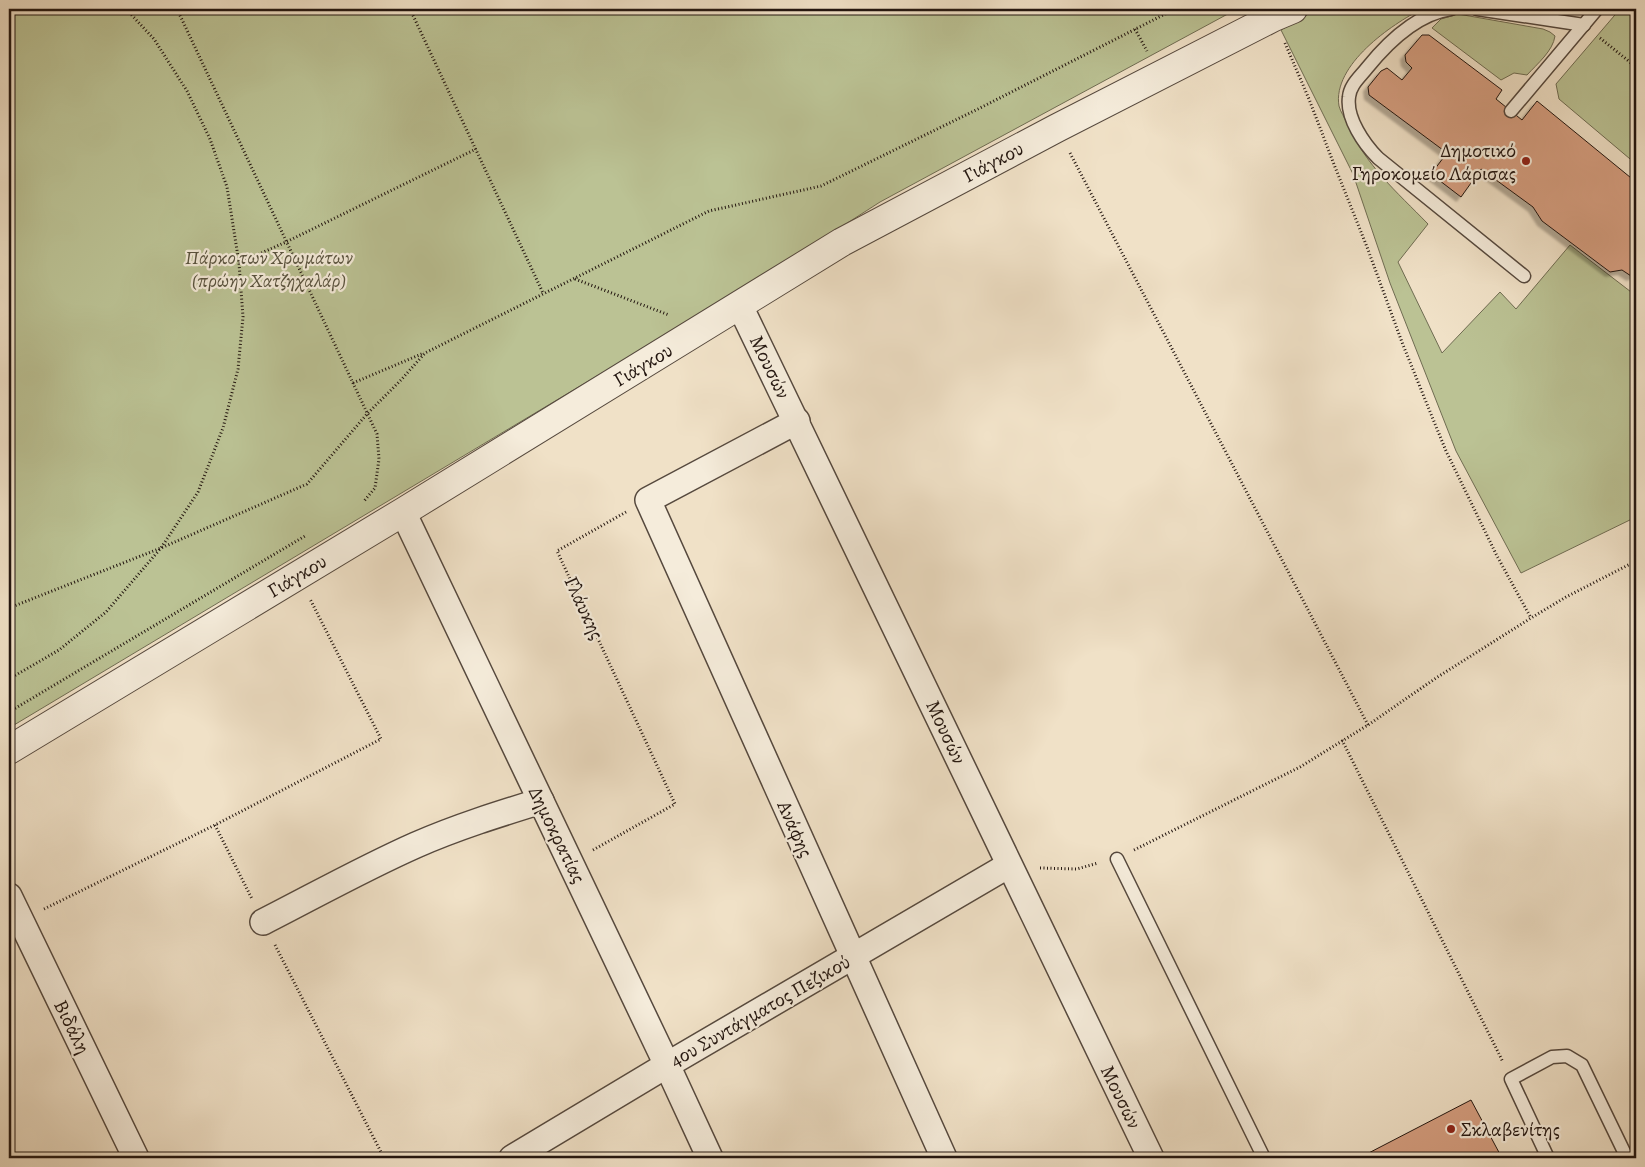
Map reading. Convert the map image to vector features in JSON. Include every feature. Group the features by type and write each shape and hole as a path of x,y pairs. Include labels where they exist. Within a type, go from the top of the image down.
{"street":[{"name":"Γιάγκου","path":"9,750 403,512 842,242 1057,128 1283,13"},
{"name":"Μουσών","path":"740,306 1150,1158"},
{"path":"648,500 797,421"},
{"name":"Ανάφης","path":"648,500 944,1158"},
{"name":"Δημοκρατίας","path":"403,512 710,1158"},
{"path":"264,922 415,846 464,825 541,801"},
{"name":"4ου Συντάγματος Πεζικού","path":"512,1158 667,1065 1009,866"},
{"name":"Βιδάλη","path":"9,896 136,1158"}],"lane":[{"path":"1451,9 1437,12 1414,24 1397,36 1380,52 1350,90 1349,106 1364,141 1378,158 1524,276"},
{"path":"1477,9 1584,25"},
{"path":"1511,111 1597,9"},
{"path":"1117,859 1264,1158"},
{"path":"1548,1158 1511,1079 1552,1057 1567,1056 1582,1065 1626,1158"}],"path":[{"path":"9,679 59,650 106,612 161,548 198,492 223,428 238,369 243,317 239,264 227,187 210,140 187,91 154,39 126,9"},
{"path":"177,9 377,434 379,459 376,488 365,501 356,506"},
{"path":"410,9 543,293"},
{"path":"353,383 425,353 709,211 820,186 987,105 1175,9"},
{"path":"1283,13 1309,99 1334,167 1367,247 1402,345 1446,451 1493,548 1532,618"},
{"path":"1584,25 1636,67"},
{"path":"1057,128 1368,725"},
{"path":"239,264 476,149"},
{"path":"574,279 704,328"},
{"path":"9,608 161,548 308,484 368,414 425,353"},
{"name":"Γλάυκης","path":"570,862 675,804 558,551 648,500"},
{"path":"9,712 306,536"},
{"path":"1009,866 1077,869 1117,859 1300,767 1368,725 1436,678 1566,597 1636,561"},
{"path":"21,920 214,825 381,739 298,576"},
{"path":"1342,740 1511,1079"},
{"path":"214,825 384,1158"}],"green space":[{"name":"Πάρκο των Χρωμάτων (πρώην Χατζηχαλάρ)","path":"9,9 1237,9 880,202 779,267 9,728"},
{"path":"1317,9 1422,9 1381,35 1354,61 1339,91 1339,106 1363,152 1393,189 1428,224 1398,262 1442,353 1500,292 1516,309 1570,245 1636,294 1636,517 1521,573 1456,451 1390,283 1353,174 1281,30"},
{"path":"1620,9 1636,9 1636,164 1559,99 1556,84"},
{"path":"1458,14 1543,29 1555,36 1554,42 1544,57 1527,75 1514,73 1501,80 1432,28 1441,19"}],"building":[{"name":"Δημοτικό Γηροκομείο Λάρισας","path":"1422,35 1429,35 1502,90 1496,99 1522,120 1537,101 1636,182 1636,274 1631,276 1622,270 1610,272 1542,221 1533,207 1481,169 1461,197 1431,174 1447,153 1369,95 1368,87 1381,71 1387,68 1402,80 1412,68 1406,62 1405,55"},
{"name":"Σκλαβενίτης","path":"1471,1100 1502,1158 1359,1158"}],"place":[{"name":"Δημοτικό Γηροκομείο Λάρισας","path":"1526,161"},
{"name":"Σκλαβενίτης","path":"1451,1129"}]}
